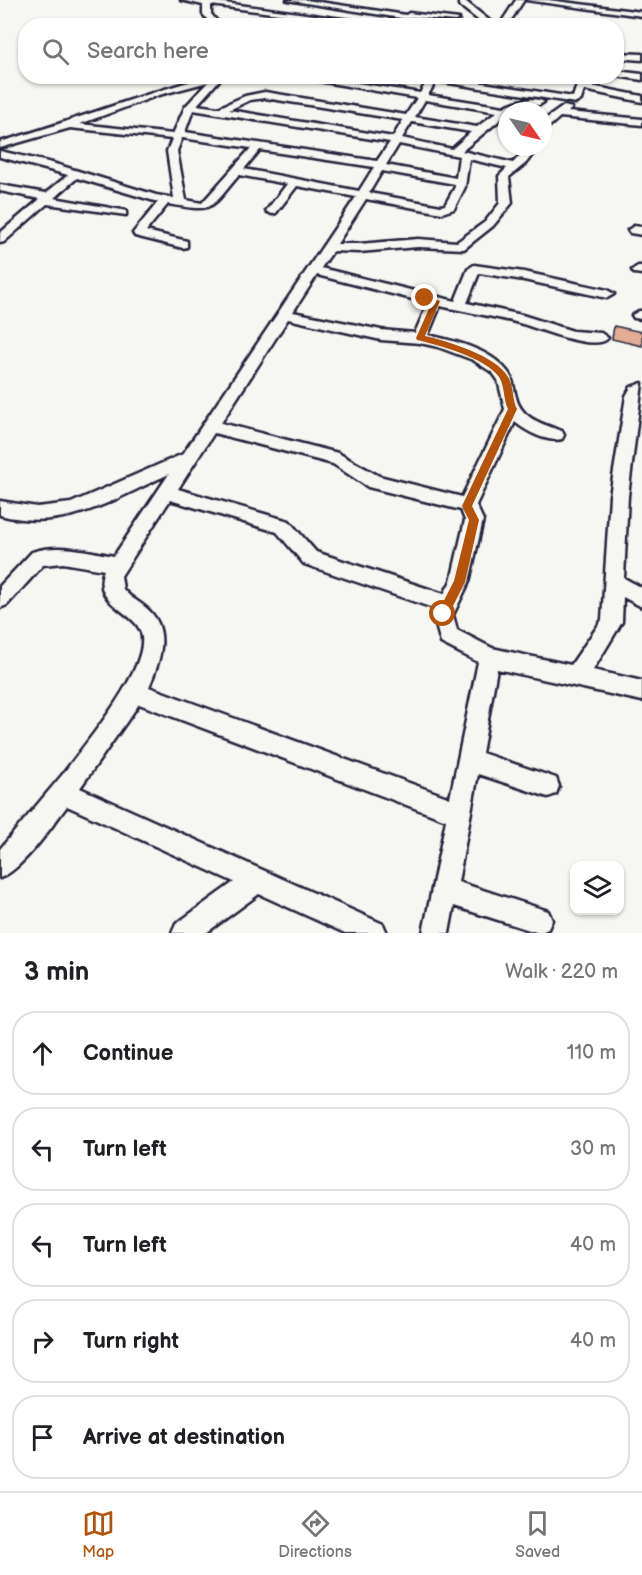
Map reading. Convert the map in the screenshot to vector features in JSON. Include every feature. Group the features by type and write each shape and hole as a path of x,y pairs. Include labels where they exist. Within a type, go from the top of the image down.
{"street":[{"path":"185,0 309,17 322,4"},
{"path":"291,0 423,18"},
{"path":"508,18 520,0"},
{"path":"530,0 642,14"},
{"path":"455,18 461,2 482,18"},
{"path":"207,3 207,14 210,18"},
{"path":"408,16 414,7"},
{"path":"624,56 642,57"},
{"path":"624,75 642,77"},
{"path":"0,145 68,125 156,93 191,84"},
{"path":"181,204 171,159 190,106 211,84"},
{"path":"343,84 498,109"},
{"path":"1,863 29,834 135,692 148,660 151,634 149,626 141,616 114,596 110,585 112,574 168,493 363,194 422,97 424,84"},
{"path":"467,84 574,101"},
{"path":"552,121 574,101 581,84"},
{"path":"595,84 642,99"},
{"path":"220,111 256,96 292,111 395,141 459,153 515,167"},
{"path":"519,102 574,101"},
{"path":"190,106 220,111 292,111 409,117 479,130"},
{"path":"559,114 642,122"},
{"path":"294,182 442,210 453,204 460,182 459,153 479,130 498,115"},
{"path":"68,125 259,145 291,166 294,182 272,211"},
{"path":"0,154 75,174 116,188 181,204 207,205 259,145"},
{"path":"329,247 360,248 418,243 460,246 489,225 499,214 507,200 504,176 525,156"},
{"path":"237,171 291,166 380,166 460,182"},
{"path":"0,239 75,174"},
{"path":"0,188 122,213"},
{"path":"165,200 139,233 183,244"},
{"path":"460,305 474,269 524,276 606,294"},
{"path":"314,270 522,320 572,335 601,338"},
{"path":"420,338 436,301"},
{"path":"284,314 381,335 420,338 454,346 497,369 505,378 509,402 517,417 532,427 556,435"},
{"path":"575,677 595,651 612,622 619,496 632,407 636,391 642,388"},
{"path":"467,506 513,409"},
{"path":"210,426 338,459 374,482 467,506 474,520 460,582 443,614 448,636 489,657 642,691"},
{"path":"0,508 36,515 57,514 74,509 190,458"},
{"path":"168,493 283,526 310,558 448,604"},
{"path":"0,599 38,558 50,554 118,565"},
{"path":"614,582 642,598"},
{"path":"436,933 489,657"},
{"path":"135,692 459,813"},
{"path":"470,760 548,786"},
{"path":"61,791 374,933"},
{"path":"185,933 257,880"},
{"path":"444,890 539,920"}],"building":[{"path":"614,326 642,332 642,346 612,339"}],"route":[{"path":"425,298 436,301 420,338 454,346 497,369 505,378 509,402 513,409 489,455 467,506 474,520 460,582 443,614"}]}
